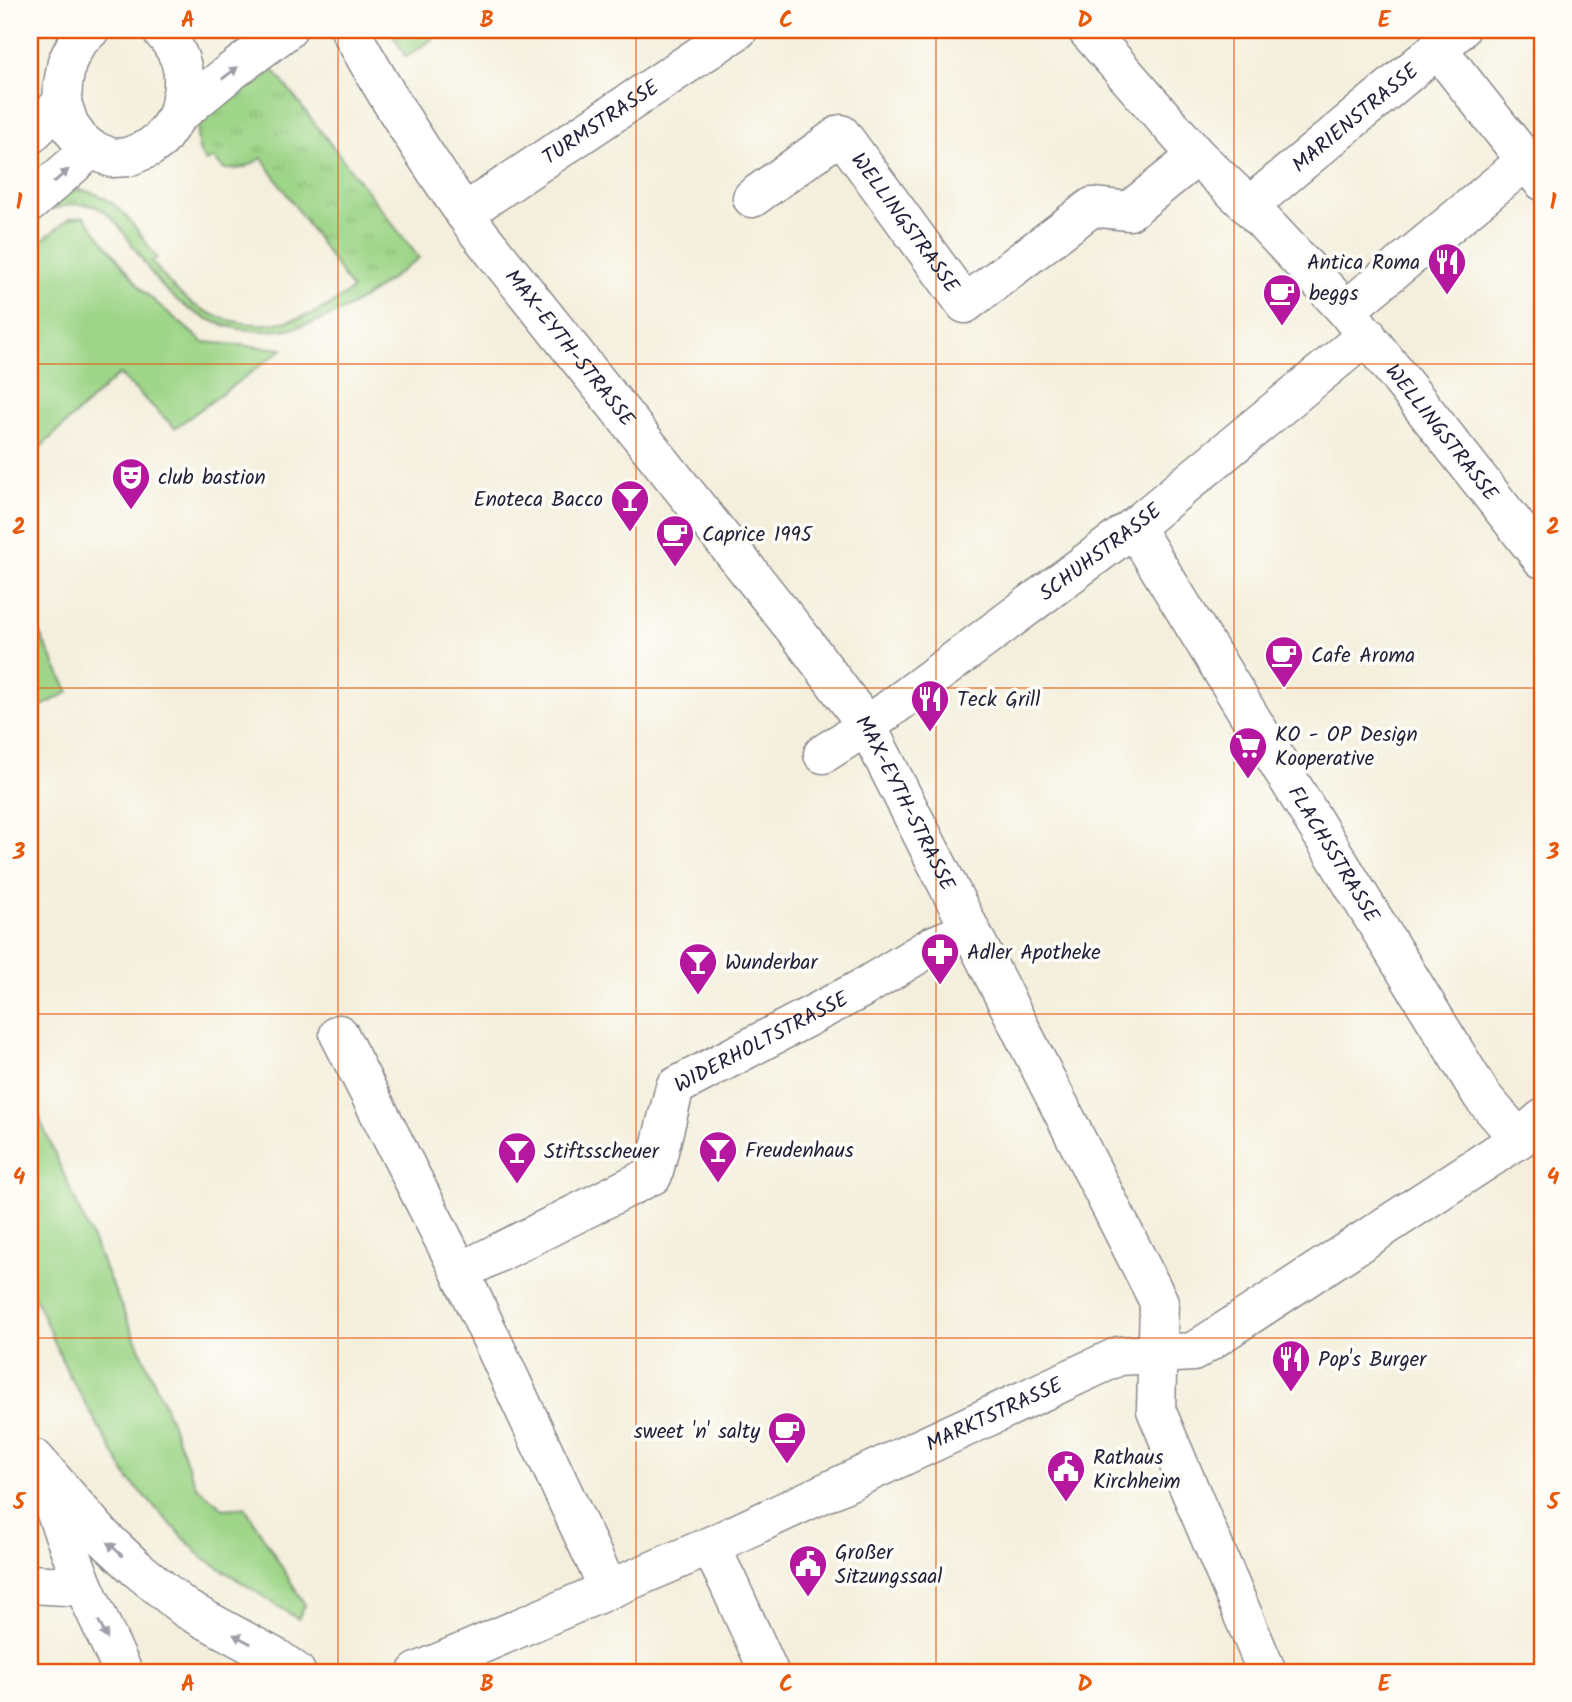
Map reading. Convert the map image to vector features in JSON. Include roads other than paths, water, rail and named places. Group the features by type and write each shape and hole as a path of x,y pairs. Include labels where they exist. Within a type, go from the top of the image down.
{"street":[{"path":"79,34 67,62 62,103 69,126 79,139 91,149 112,158 128,157 149,148 161,139 177,116 287,30"},
{"name":"MAX-EYTH-STRASSE","path":"350,30 381,86 435,171 487,245 800,636 867,726 1159,1302 1156,1410 1267,1672"},
{"name":"TURMSTRASSE","path":"464,213 738,30"},
{"name":"WELLINGSTRASSE","path":"1087,30 1197,156 1249,206 1357,323 1542,559"},
{"path":"173,33 183,71 184,92 177,116"},
{"path":"1449,39 1535,171"},
{"name":"MARIENSTRASSE","path":"1249,206 1449,39"},
{"path":"30,135 62,103"},
{"name":"WELLINGSTRASSE","path":"752,198 841,134 965,304 1092,207 1129,211 1197,156"},
{"path":"30,203 91,149"},
{"name":"SCHUHSTRASSE","path":"823,754 867,726 1133,527 1357,323 1535,171"},
{"name":"FLACHSSTRASSE","path":"1133,527 1482,1096 1531,1129"},
{"name":"WIDERHOLTSTRASSE","path":"460,1272 653,1175 675,1087 861,989 932,946 970,930"},
{"path":"340,1034 460,1272 608,1588"},
{"name":"MARKTSTRASSE","path":"417,1672 710,1545 1119,1356 1193,1352 1531,1129"},
{"path":"32,1453 84,1587 123,1672"},
{"path":"32,1453 103,1537 136,1568 186,1609 278,1659 296,1672"},
{"path":"710,1545 769,1672"},
{"path":"30,1584 84,1587 139,1595 186,1609"}],"place":[{"name":"Antica Roma","path":"1447,296"},
{"name":"beggs","path":"1282,327"},
{"name":"club bastion","path":"131,511"},
{"name":"Enoteca Bacco","path":"630,533"},
{"name":"Caprice 1995","path":"675,568"},
{"name":"Cafe Aroma","path":"1284,689"},
{"name":"Teck Grill","path":"930,733"},
{"name":"KO - OP Design Kooperative","path":"1248,780"},
{"name":"Adler Apotheke","path":"940,986"},
{"name":"Wunderbar","path":"698,996"},
{"name":"Freudenhaus","path":"718,1184"},
{"name":"Stiftsscheuer","path":"517,1185"},
{"name":"Pop's Burger","path":"1291,1393"},
{"name":"sweet 'n' salty","path":"787,1465"},
{"name":"Rathaus Kirchheim","path":"1066,1503"},
{"name":"Großer Sitzungssaal","path":"808,1598"}]}
